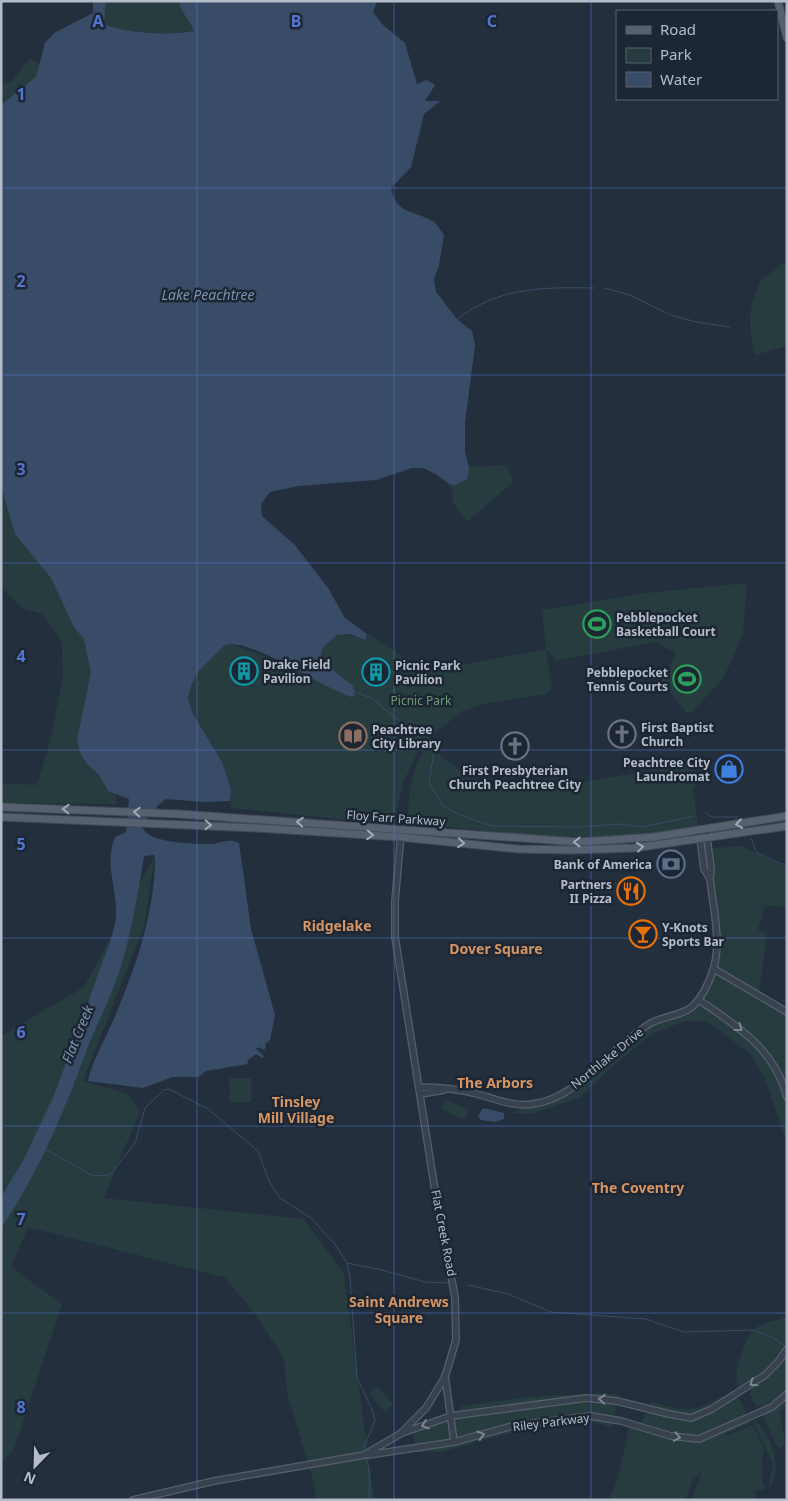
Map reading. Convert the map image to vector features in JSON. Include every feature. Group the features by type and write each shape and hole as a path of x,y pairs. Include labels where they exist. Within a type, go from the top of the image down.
{"main road":[{"path":"778,1 787,38"},
{"name":"Floy Farr Parkway","path":"1,807 160,813 401,833 518,849 634,848 787,826"},
{"name":"Floy Farr Parkway","path":"1,817 115,820 580,842 634,840 787,816"}],"street":[{"path":"702,830 704,839 704,869 710,879 716,936 714,969 699,1000 752,1038 764,1049 778,1072 787,1097"},
{"name":"Flat Creek Road","path":"133,1500 214,1481 364,1455 400,1434 426,1408 445,1375 456,1340 457,1308 437,1203 421,1091 395,936 395,901 401,833"},
{"path":"714,969 787,1012"},
{"name":"Northlake Drive","path":"421,1091 448,1089 479,1094 511,1104 538,1104 572,1088 614,1050 644,1027 691,1008 699,1000"},
{"name":"Riley Parkway","path":"400,1434 451,1416 586,1398 608,1399 691,1418 712,1409 765,1375 778,1362 787,1349"},
{"path":"445,1375 454,1442"},
{"name":"Riley Parkway","path":"364,1455 454,1442 512,1426 591,1416 621,1421 671,1436 699,1439 772,1407 787,1394"}],"green space":[{"path":"106,1 179,1 181,9 194,32 161,33 124,30 104,24"},
{"path":"30,58 45,68 23,92 1,105 1,84 12,81"},
{"path":"787,260 787,346 755,355 752,344 750,314 755,295 764,276 767,276"},
{"path":"506,465 514,481 467,522 453,503 449,484 462,483 467,476 469,467"},
{"path":"1,471 92,643 117,804 1,803 1,783 37,785 48,749 63,678 60,638 42,614 24,609 1,588"},
{"name":"Picnic Park","path":"747,583 743,635 724,677 692,712 686,712 662,682 676,653 655,642 554,661 553,656 546,650 552,687 547,694 488,703 462,711 421,745 403,783 394,821 368,822 231,808 231,789 222,762 193,714 188,699 191,686 198,672 225,645 230,644 298,668 320,660 326,644 336,636 349,635 365,640 368,634 397,653 409,664 432,669 546,649 542,610 646,593"},
{"path":"427,746 482,786 582,782 653,770 669,762 691,757 696,785 693,791 699,830 579,842 408,822 414,773 417,763"},
{"path":"741,846 787,868 787,908 765,905 758,930 767,933 759,995 787,1013 787,1143 765,1079 750,1054 706,1021 685,1021 653,1033 613,1066 581,1097 531,1114 512,1113 570,1085 612,1048 644,1024 691,1008 714,969 716,952 709,854 713,848"},
{"name":"Flat Creek","path":"155,855 144,927 83,1081 128,1094 140,1111 104,1198 304,1219 344,1274 374,1500 316,1500 315,1486 287,1393 284,1358 253,1311 224,1277 28,1227 11,1267 62,1304 14,1449 1,1464 1,1036 84,987"},
{"path":"229,1078 251,1078 251,1102 230,1102"},
{"path":"446,1100 467,1109 468,1112 464,1119 443,1110 442,1107"},
{"path":"787,1316 787,1361 774,1355 777,1358 763,1372 738,1388 738,1366 744,1346 752,1331 761,1325"},
{"path":"781,1360 787,1362 787,1390 763,1407 755,1405 750,1394 752,1385"},
{"path":"377,1386 393,1404 385,1412 369,1394"},
{"path":"602,1393 620,1395 611,1427 586,1420 525,1429 441,1452 415,1452 414,1433 424,1426 451,1416 463,1406 527,1397"},
{"path":"722,1396 726,1401 737,1396 747,1414 730,1422 728,1428 749,1420 751,1423 727,1433 725,1436 753,1425 765,1451 762,1456 763,1485 766,1487 765,1489 753,1491 756,1493 754,1500 691,1500 702,1472 693,1479 685,1500 609,1500 618,1478 630,1424 640,1427 650,1402 687,1410 694,1409"},
{"path":"787,1396 787,1405 780,1411 785,1444 780,1448 777,1446 763,1417 766,1411"},
{"path":"752,1419 764,1431 773,1450 776,1470 771,1486 769,1484 773,1464"}],"water":[{"name":"Lake Peachtree","path":"93,1 106,1 104,24 123,30 185,33 194,31 179,1 377,1 373,12 383,25 405,43 417,84 427,80 435,85 425,101 440,101 424,114 411,167 391,188 397,203 407,211 434,222 444,235 439,265 434,279 436,292 457,319 472,331 475,345 465,423 465,452 469,467 467,479 456,485 449,484 436,474 423,468 412,468 376,480 298,486 270,492 261,504 262,516 294,544 328,588 345,618 367,634 365,640 350,634 337,635 326,644 322,650 320,660 353,686 355,695 352,697 340,692 252,649 237,645 225,645 198,672 191,686 188,699 193,714 222,762 231,789 230,801 205,802 166,799 157,806 157,810 149,815 142,826 152,836 172,842 212,844 232,841 239,843 251,929 275,1015 270,1040 265,1044 264,1050 259,1047 256,1049 264,1056 262,1058 256,1054 247,1061 248,1064 206,1071 198,1077 173,1077 143,1088 88,1081 129,981 148,920 152,900 155,858 154,855 144,856 130,933 114,987 51,1139 28,1184 1,1228 1,1197 24,1159 55,1093 111,939 116,912 111,872 112,846 115,837 126,832 129,799 108,791 99,775 87,764 80,753 77,740 91,672 84,639 74,627 51,578 15,534 1,486 1,105 36,77 45,43 54,33 93,13"},
{"path":"483,1108 504,1113 504,1119 495,1122 481,1120 478,1116"}],"waterway":[{"path":"457,319 473,308 489,301 522,291 557,288 594,288"},
{"path":"604,288 630,295 671,315 696,322 730,327"},
{"path":"354,691 373,699 423,741"},
{"path":"434,751 429,782 443,806 460,815 492,826 578,827 619,824 642,827 694,816"},
{"path":"706,813 712,817 737,817"},
{"path":"751,838 756,852 781,864 787,864"},
{"path":"45,1149 93,1176 110,1175 135,1143 145,1108 164,1090 169,1089 208,1109 258,1151 269,1181 280,1198 311,1218 334,1243 347,1263 350,1278 357,1378 375,1420 363,1450"},
{"path":"347,1263 378,1269 425,1282 449,1283"},
{"path":"468,1285 508,1294 551,1312 646,1319 684,1332 753,1330 772,1337 785,1346"},
{"path":"366,1458 369,1473 369,1500"}],"place":[{"name":"Pebblepocket Basketball Court","path":"597,624"},
{"name":"Drake Field Pavilion","path":"244,671"},
{"name":"Picnic Park Pavilion","path":"376,672"},
{"name":"Pebblepocket Tennis Courts","path":"687,679"},
{"name":"First Baptist Church","path":"622,734"},
{"name":"Peachtree City Library","path":"353,736"},
{"name":"First Presbyterian Church Peachtree City","path":"515,746"},
{"name":"Peachtree City Laundromat","path":"729,769"},
{"name":"Bank of America","path":"671,864"},
{"name":"Partners II Pizza","path":"631,891"},
{"name":"Y-Knots Sports Bar","path":"643,934"}],"district":[{"name":"Ridgelake","path":"337,925"},
{"name":"Dover Square","path":"496,948"},
{"name":"The Arbors","path":"495,1082"},
{"name":"Tinsley Mill Village","path":"296,1110"},
{"name":"The Coventry","path":"638,1187"},
{"name":"Saint Andrews Square","path":"399,1309"}]}
